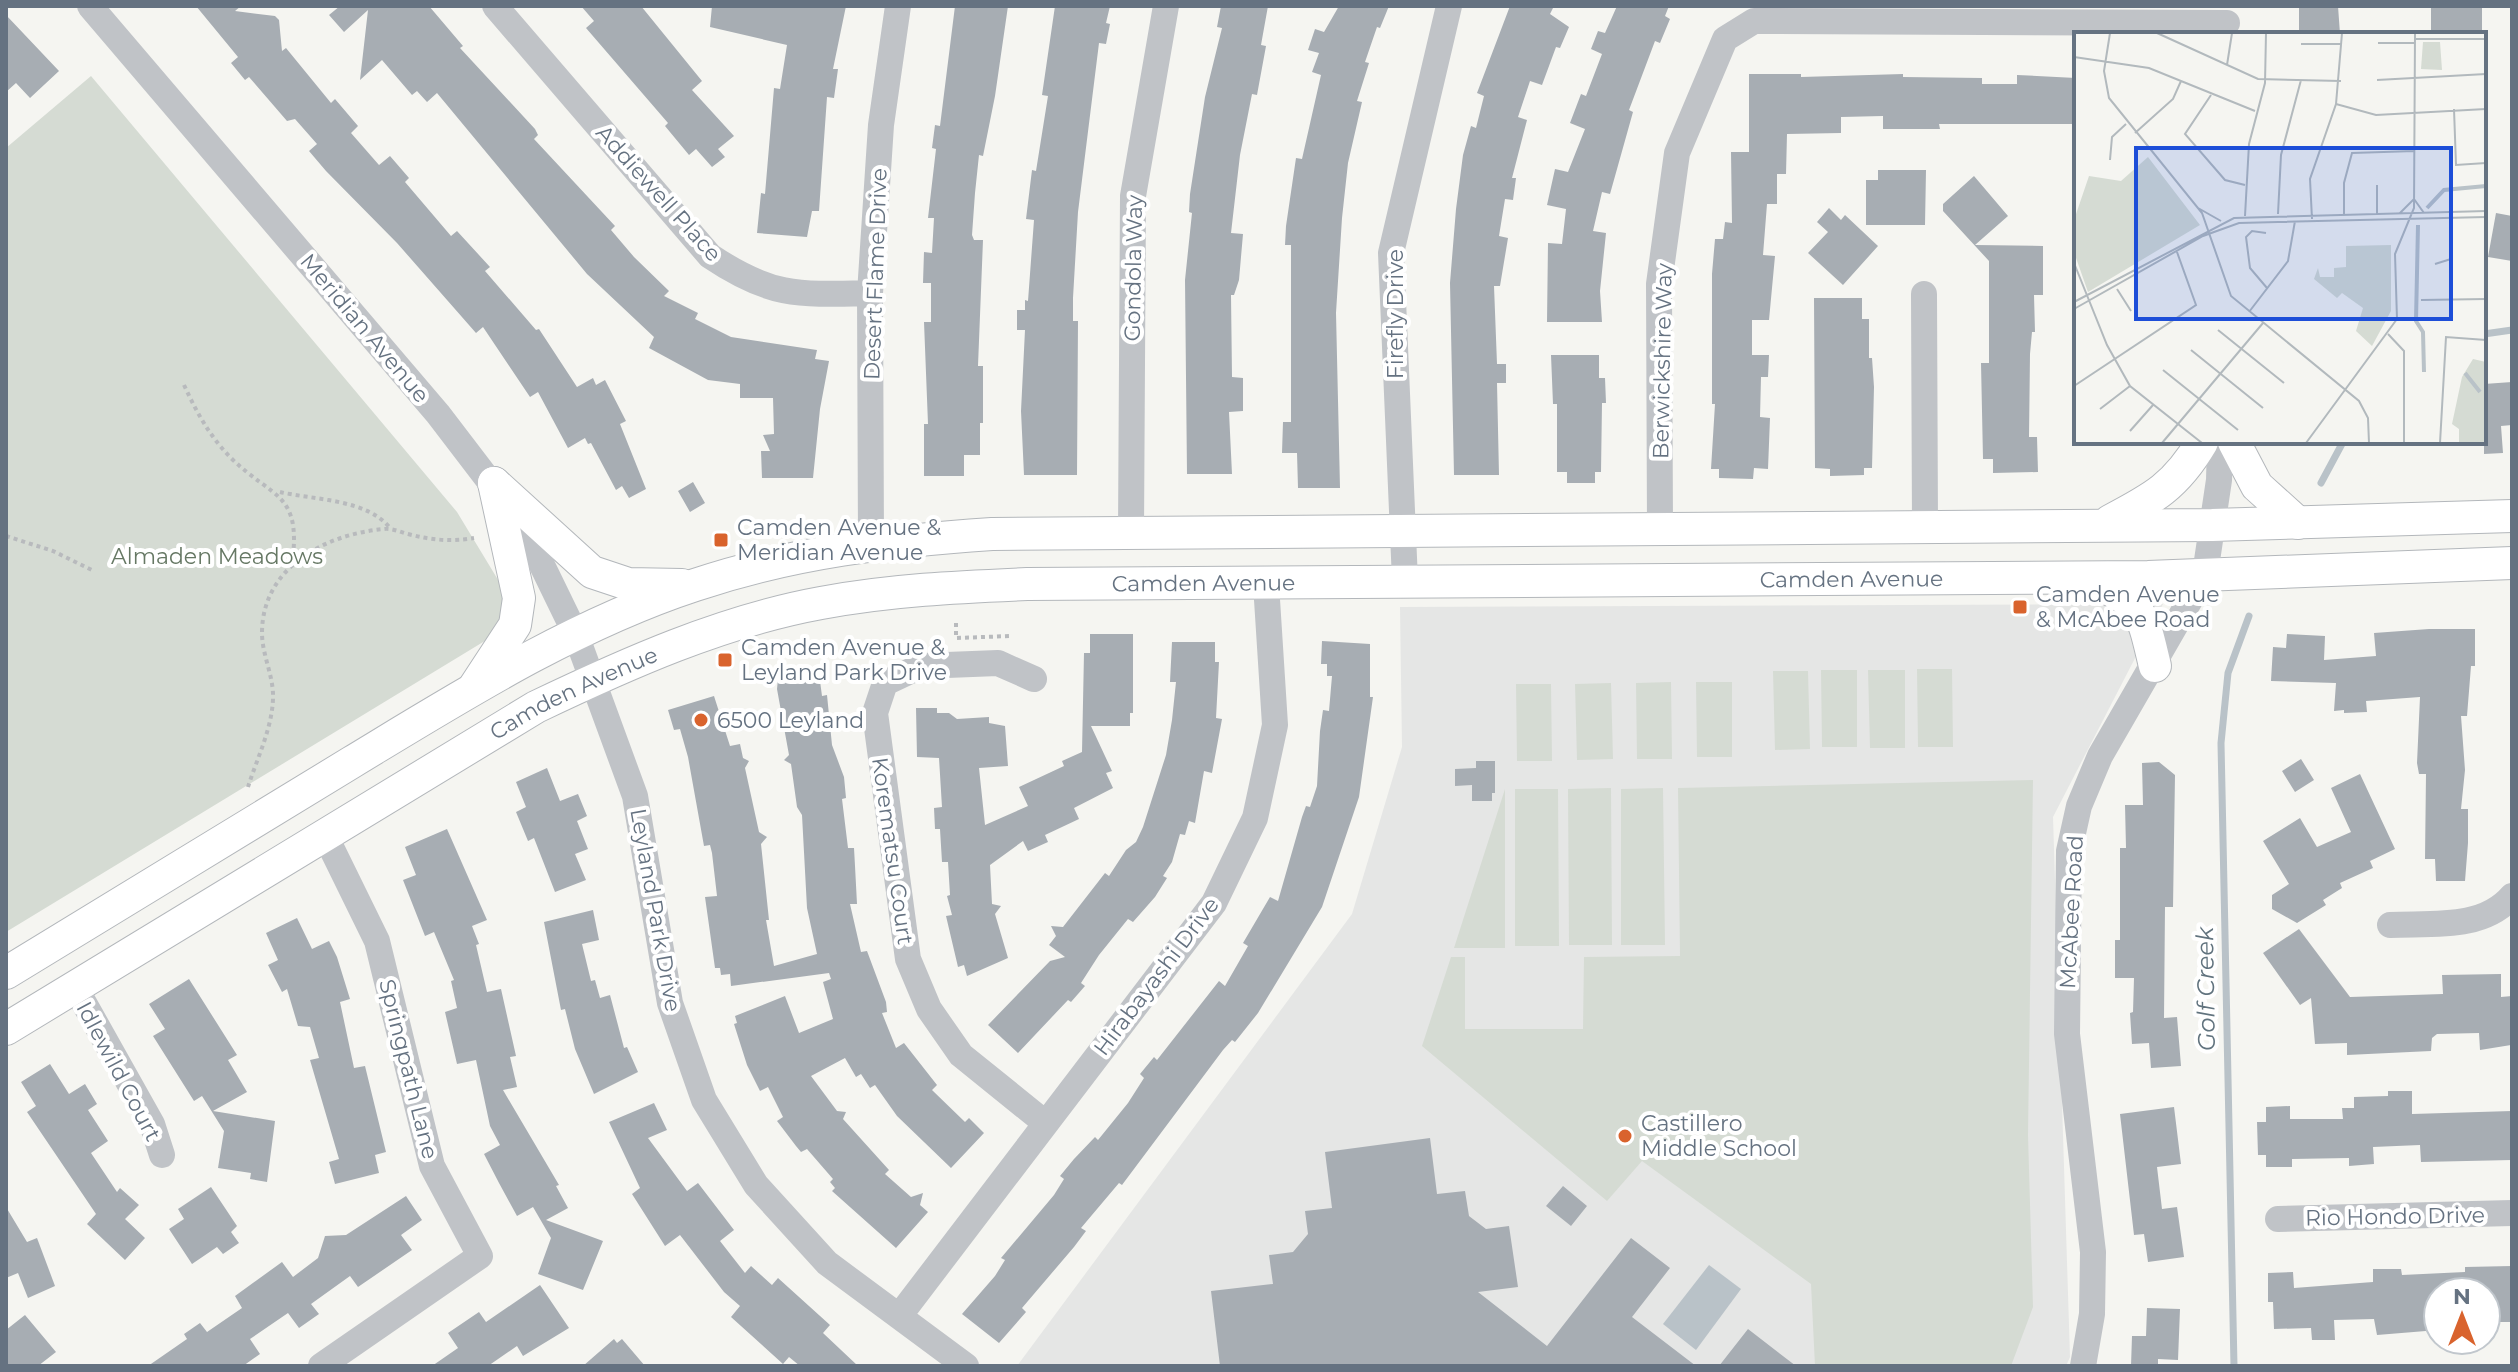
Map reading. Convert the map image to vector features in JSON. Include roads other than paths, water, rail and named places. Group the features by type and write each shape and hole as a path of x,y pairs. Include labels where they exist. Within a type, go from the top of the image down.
{"main road":[{"path":"2105,524 2158,497 2172,485 2201,444"},
{"path":"2235,444 2257,486 2298,523"},
{"path":"494,483 592,572 628,584 693,585"},
{"path":"473,689 515,625 519,598 494,483"},
{"path":"6,973 473,689 576,635 693,585 781,559 871,543 992,534 2212,525 2512,516"},
{"name":"Camden Avenue","path":"6,1029 536,707 593,680 724,628 819,603 918,589 1027,584 2083,577 2512,563"},
{"path":"2083,577 2125,595 2139,612 2155,666"}],"street":[{"name":"Meridian Avenue","path":"90,6 494,483 522,524 576,635 593,680"},
{"name":"Addiewell Place","path":"495,6 710,256 746,280 784,292 870,293"},
{"name":"Desert Flame Drive","path":"871,543 870,293 881,125 898,6"},
{"name":"Gondola Way","path":"1131,532 1133,196 1166,6"},
{"name":"Firefly Drive","path":"1405,581 1391,253 1449,6"},
{"name":"Berwickshire Way","path":"1660,528 1659,284 1677,153 1725,39 1754,21 2227,21"},
{"path":"1924,294 1925,525"},
{"name":"McAbee Road","path":"2083,1366 2092,1314 2093,1252 2067,1034 2069,851 2079,806 2100,756 2155,666 2205,574 2219,480 2220,444"},
{"name":"Hirabayashi Drive","path":"900,1315 1044,1122 1214,903 1255,818 1275,725 1266,584"},
{"name":"Korematsu Court","path":"1034,679 998,663 921,666 885,683 875,713 908,959 929,1009 961,1055 1044,1122"},
{"name":"Leyland Park Drive","path":"593,680 635,796 670,1003 704,1100 756,1185 827,1263 966,1366"},
{"name":"Springpath Lane","path":"321,1366 480,1256 432,1166 377,941 325,835"},
{"path":"2390,925 2476,920 2502,908 2512,896"},
{"name":"Idlewild Court","path":"75,987 152,1124 162,1155"},
{"name":"Rio Hondo Drive","path":"2278,1219 2512,1213"}],"waterway":[{"name":"Golf Creek","path":"2486,334 2512,330"},
{"name":"Golf Creek","path":"2321,483 2342,444"},
{"name":"Golf Creek","path":"2234,1366 2221,743 2228,673 2249,616"}],"place":[{"name":"Camden Avenue & Meridian Avenue","path":"721,540"},
{"name":"Camden Avenue & McAbee Road","path":"2020,607"},
{"name":"Camden Avenue & Leyland Park Drive","path":"725,660"},
{"name":"6500 Leyland","path":"701,720"},
{"name":"Castillero Middle School","path":"1625,1136"}],"park label":[{"name":"Almaden Meadows","path":"217,556"}]}
